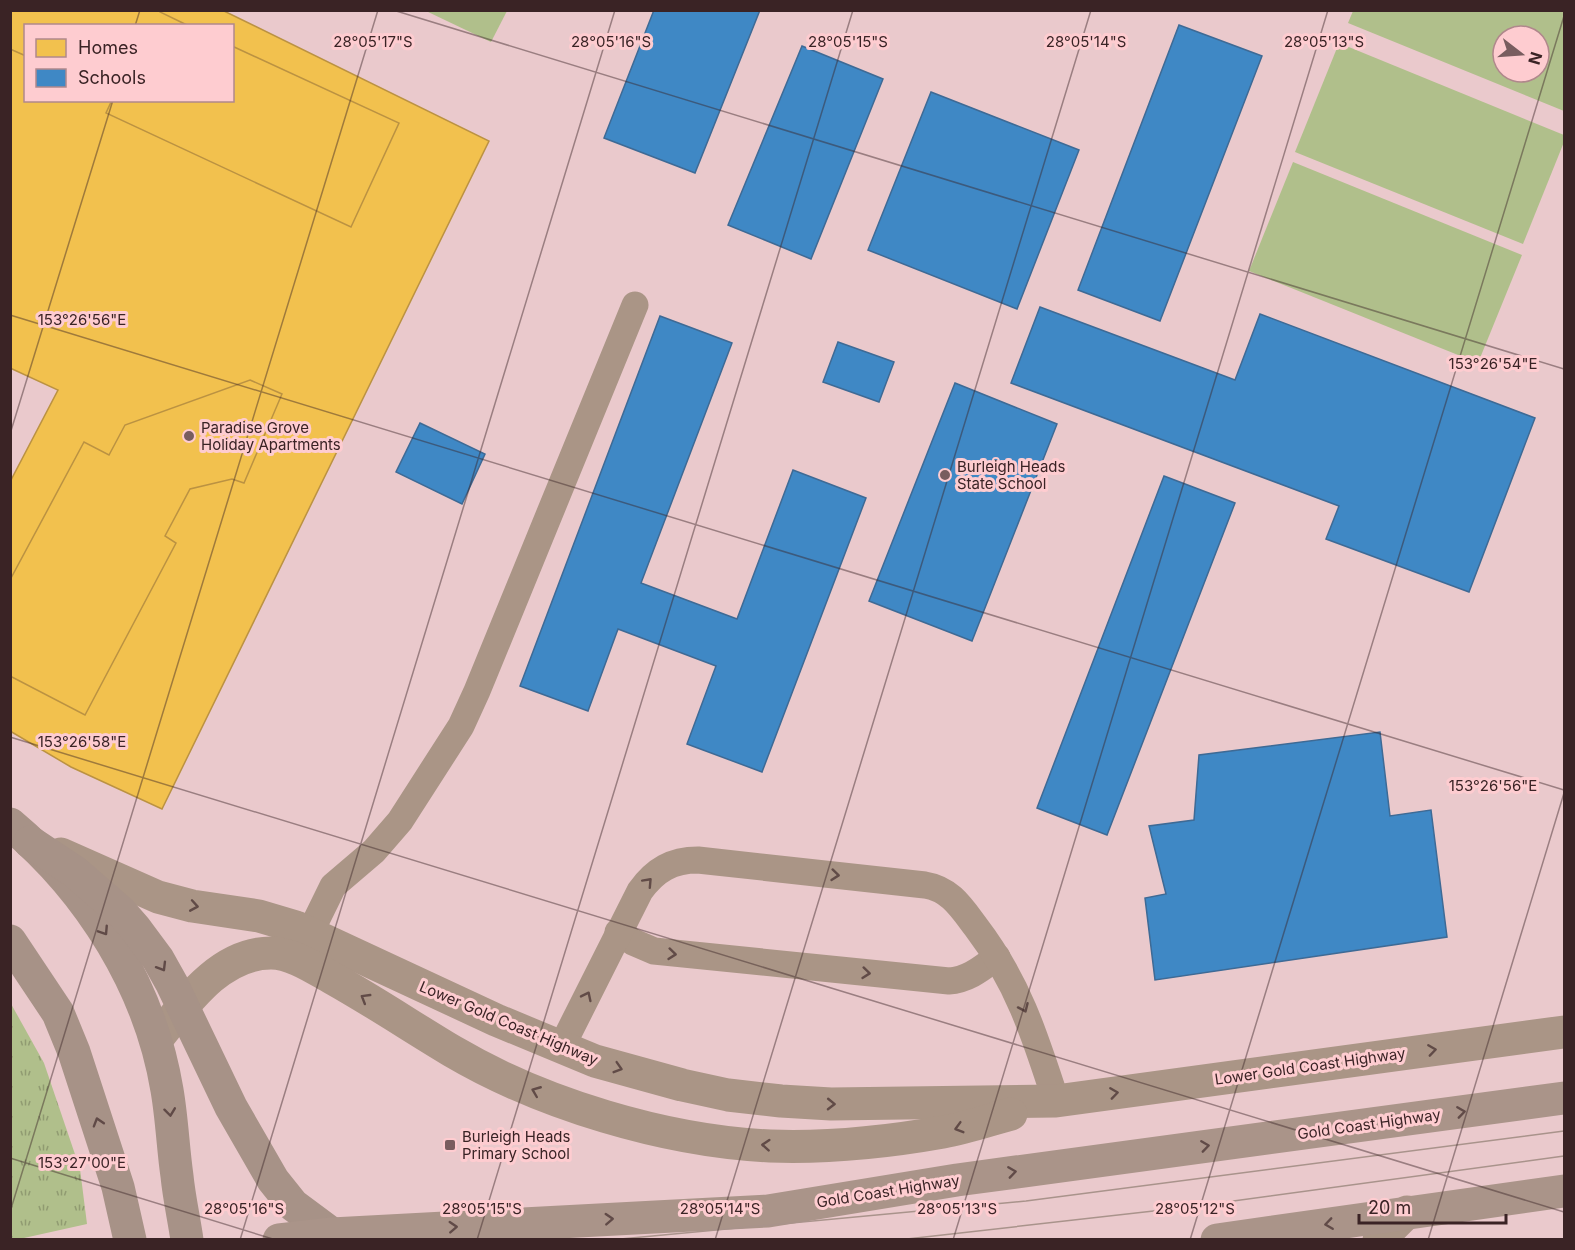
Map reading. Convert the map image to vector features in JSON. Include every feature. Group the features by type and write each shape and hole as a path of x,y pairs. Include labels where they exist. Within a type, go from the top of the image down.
{"highway":[{"name":"Gold Coast Highway","path":"279,1239 332,1234 768,1211 957,1180 1564,1098"},
{"path":"1233,1238 1564,1191"}],"main road":[{"path":"22,834 75,872 121,912 158,959 231,1107 273,1180 293,1205 332,1234"},
{"path":"22,834 77,893 105,932 123,961 156,1040 167,1089 187,1239"},
{"path":"10,941 58,1013 74,1052 118,1187 130,1239"}],"street":[{"name":"Lower Gold Coast Highway","path":"22,834 95,870 158,897 192,906 259,916 303,946 343,985 473,1063 524,1086 626,1123 675,1134 768,1146 804,1146 843,1144 945,1132 1056,1101"},
{"name":"Lower Gold Coast Highway","path":"156,1040 183,1007 214,975 243,958 303,946 387,971 595,1061 659,1080 728,1095 781,1101 831,1104 1056,1101 1564,1032"},
{"path":"561,1048 561,1060 565,1073 591,1111"},
{"path":"1379,1239 1407,1212"}],"lane":[{"path":"303,946 333,886 389,835 461,726 635,305"},
{"path":"561,1048 618,932 647,881 667,865 678,861 698,860 935,886 954,898 997,957 1024,1007 1056,1101"},
{"path":"618,932 633,942 654,951 941,980 960,980 997,957"}],"green space":[{"path":"507,10 491,42 426,11"},
{"path":"1353,11 1564,11 1564,111 1498,84 1551,84 1551,24 1491,24 1491,81 1348,23"},
{"path":"1339,43 1564,135 1564,142 1523,244 1295,152"},
{"path":"1293,162 1522,255 1478,363 1249,271"},
{"path":"10,1002 44,1063 80,1169 87,1224 15,1240 10,1239"}],"building: Homes":[{"name":"Paradise Grove Holiday Apartments","path":"10,10 222,10 489,141 162,809 71,767 10,731 10,482 58,390 10,368"},
{"path":"10,10 161,10 160,12 185,24 24,24 24,55 10,49"},
{"path":"234,47 399,123 351,227 106,113 111,102 234,102"},
{"path":"250,380 282,394 244,483 232,479 190,489 165,536 176,543 85,715 10,676 10,580 84,442 109,455 125,425"}],"building: Schools":[{"path":"654,10 760,10 695,173 604,138"},
{"path":"1179,25 1262,56 1160,321 1078,290"},
{"path":"802,46 883,79 811,259 728,225"},
{"path":"931,92 1079,150 1017,309 868,250"},
{"path":"1040,307 1235,380 1260,314 1535,418 1469,592 1326,539 1339,506 1011,383"},
{"path":"660,316 732,343 641,583 737,619 793,470 866,498 762,772 687,744 716,666 618,629 588,711 520,686"},
{"path":"838,342 894,362 879,402 823,382"},
{"path":"955,383 1057,424 972,641 869,601"},
{"path":"420,423 485,454 462,504 396,472"},
{"path":"1164,476 1235,503 1107,835 1037,808"},
{"path":"1380,732 1390,816 1431,810 1447,937 1155,980 1145,898 1166,894 1149,826 1194,820 1199,755"}],"tram line":[{"path":"610,1240 1026,1201 1564,1131"},
{"path":"898,1240 1189,1207 1564,1156"}],"place":[{"name":"Paradise Grove Holiday Apartments","path":"189,436"},
{"name":"Burleigh Heads State School","path":"945,475"},
{"name":"Burleigh Heads Primary School","path":"450,1145"}]}
